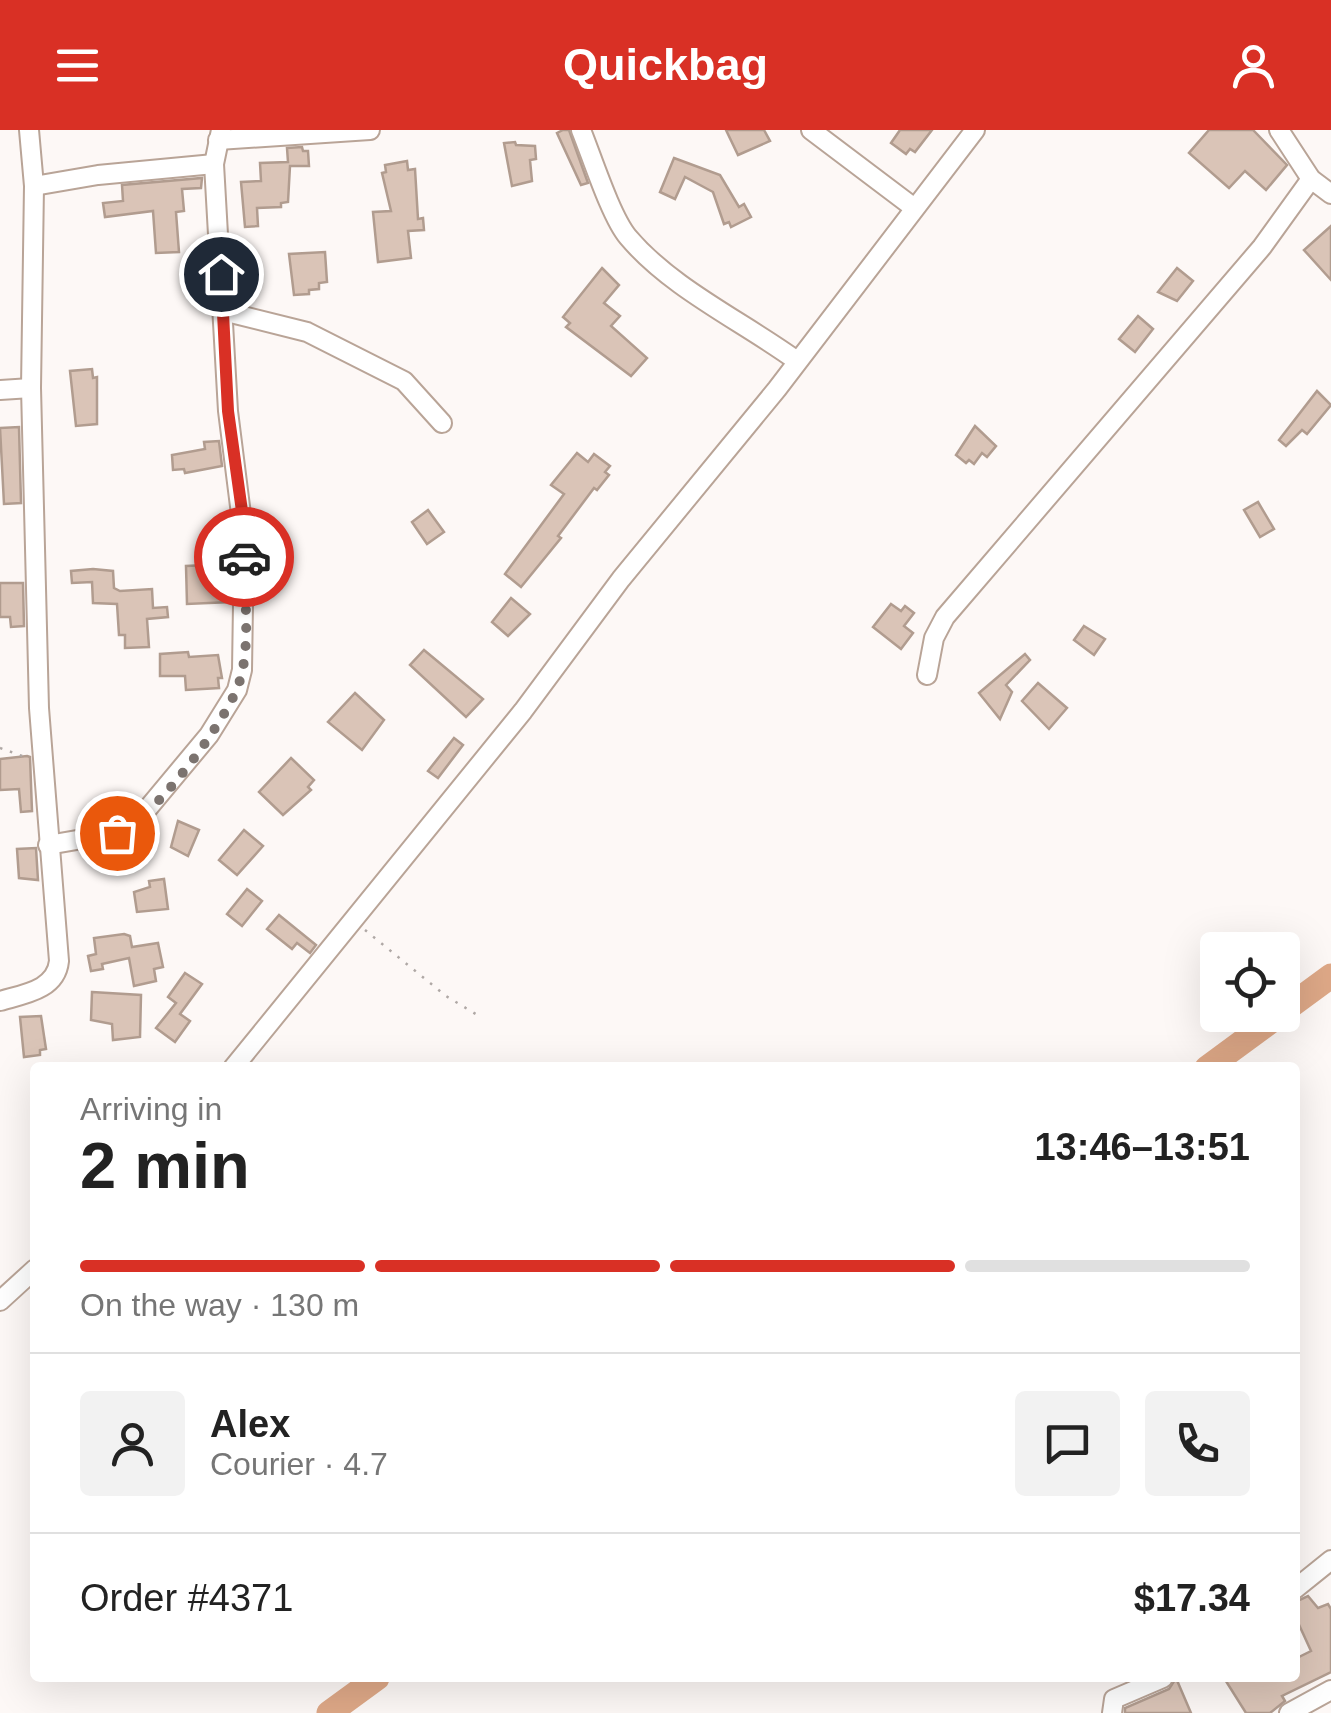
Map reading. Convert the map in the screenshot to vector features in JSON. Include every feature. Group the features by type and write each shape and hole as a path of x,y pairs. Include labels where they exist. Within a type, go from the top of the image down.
{"street":[{"path":"0,1001 40,988 58,972 60,950 44,780 31,388 34,186 28,130"},
{"path":"48,846 117,833 134,825 197,750 237,690 244,642 244,538 230,429 214,164 220,135 370,130"},
{"path":"581,130 626,235 691,295 744,322 797,362"},
{"path":"811,130 913,207"},
{"path":"238,1062 523,711 621,580 797,362 975,130"},
{"path":"1279,130 1312,179 1331,194"},
{"path":"34,186 98,175 214,164"},
{"path":"927,675 934,638 945,617 1262,248 1312,179"},
{"path":"223,311 308,332 404,381 442,423"},
{"path":"0,390 31,388"},
{"path":"0,1301 30,1274"},
{"path":"1300,1584 1331,1560"},
{"path":"1112,1713 1114,1700 1121,1694 1152,1682"},
{"path":"1288,1713 1331,1690"}],"path":[{"path":"0,748 28,758 44,780"},
{"path":"349,925 372,934 388,951 479,1016"}],"building":[{"path":"569,130 588,183 581,185 557,133"},
{"path":"726,130 764,130 770,141 738,155"},
{"path":"900,130 932,130 915,152 910,149 906,154 891,143"},
{"path":"1209,130 1253,130 1287,165 1266,190 1245,171 1229,188 1189,153"},
{"path":"504,143 535,146 536,159 530,160 532,181 512,186"},
{"path":"302,147 308,151 309,166 290,166 288,202 281,203 281,207 257,208 258,226 245,227 241,182 261,181 260,163 288,162 287,148"},
{"path":"674,158 720,175 739,207 744,204 751,217 731,227 729,222 724,224 713,192 685,177 675,199 660,192"},
{"path":"407,161 408,170 415,169 418,219 423,218 424,230 408,231 411,258 378,262 373,212 391,211 382,173 386,172 385,165"},
{"path":"202,178 201,188 182,189 184,211 176,212 179,252 156,253 153,211 105,217 103,203 123,201 122,185"},
{"path":"1331,226 1331,280 1304,250"},
{"path":"325,252 327,282 319,283 319,289 309,290 309,294 294,295 289,254"},
{"path":"602,268 619,285 604,303 620,316 611,326 647,358 631,376 566,327 570,323 563,317"},
{"path":"1177,268 1193,281 1177,301 1158,292"},
{"path":"1138,316 1153,329 1135,352 1119,339"},
{"path":"92,369 93,378 97,377 97,424 76,426 70,371"},
{"path":"1317,391 1331,405 1307,434 1302,430 1286,446 1279,440"},
{"path":"975,426 996,446 987,457 982,453 974,464 969,460 966,463 956,455"},
{"path":"19,427 21,503 4,504 0,428"},
{"path":"219,441 222,466 185,473 184,469 173,470 172,455 205,449 204,442"},
{"path":"577,453 588,462 594,454 610,466 605,472 609,475 597,490 594,488 558,536 561,538 521,587 505,574 564,494 551,485"},
{"path":"1258,502 1274,529 1260,537 1244,510"},
{"path":"428,510 444,532 427,544 412,522"},
{"path":"231,564 231,602 187,604 186,566"},
{"path":"71,571 113,571 114,588 120,591 152,589 153,608 167,607 168,617 147,619 149,647 125,648 125,635 119,635 117,604 93,603 92,582 72,583"},
{"path":"0,583 23,583 24,626 11,627 10,617 0,617"},
{"path":"511,598 530,614 508,636 492,622"},
{"path":"891,604 901,611 905,606 914,613 904,626 913,633 901,649 873,627"},
{"path":"1084,626 1105,639 1094,655 1074,640"},
{"path":"424,650 483,699 466,717 410,665"},
{"path":"188,652 189,657 218,655 222,678 218,678 219,688 186,690 185,676 160,676 160,654"},
{"path":"1025,654 1030,660 1006,685 1012,692 1000,719 979,693"},
{"path":"1038,683 1067,708 1049,729 1022,701"},
{"path":"355,693 384,720 362,750 328,722"},
{"path":"454,738 463,745 438,778 428,771"},
{"path":"27,756 32,811 21,812 19,789 0,790 0,759"},
{"path":"291,758 314,780 308,787 311,790 283,815 259,792"},
{"path":"178,821 199,830 188,856 171,847"},
{"path":"244,830 263,846 237,875 219,860"},
{"path":"36,848 38,880 19,878 17,849"},
{"path":"164,879 168,909 137,912 134,892 150,887 149,881"},
{"path":"247,889 262,901 242,926 227,914"},
{"path":"279,915 316,945 310,953 297,943 292,949 267,929"},
{"path":"130,936 132,947 158,943 163,967 154,969 156,981 134,986 129,958 102,964 103,969 91,971 88,956 96,954 94,938"},
{"path":"185,973 202,984 180,1014 190,1021 175,1042 156,1028 176,1003 168,997"},
{"path":"92,992 141,995 140,1037 113,1040 112,1024 91,1020"},
{"path":"41,1016 46,1049 40,1050 40,1055 24,1057 20,1017"},
{"path":"1308,1596 1318,1608 1328,1604 1331,1609 1331,1672 1282,1696 1285,1701 1270,1713 1246,1713 1227,1682 1300,1682 1300,1656 1311,1651 1300,1627 1300,1600"},
{"path":"1178,1682 1191,1713 1125,1713 1125,1708"}],"waterway":[{"path":"1300,999 1331,976"},
{"path":"1215,1062 1256,1032"},
{"path":"329,1713 372,1682"}],"way so far":[{"path":"117,833 134,825 152,808 237,690 244,642 244,557"}],"route":[{"path":"221,274 228,411 242,511 244,557"}]}
